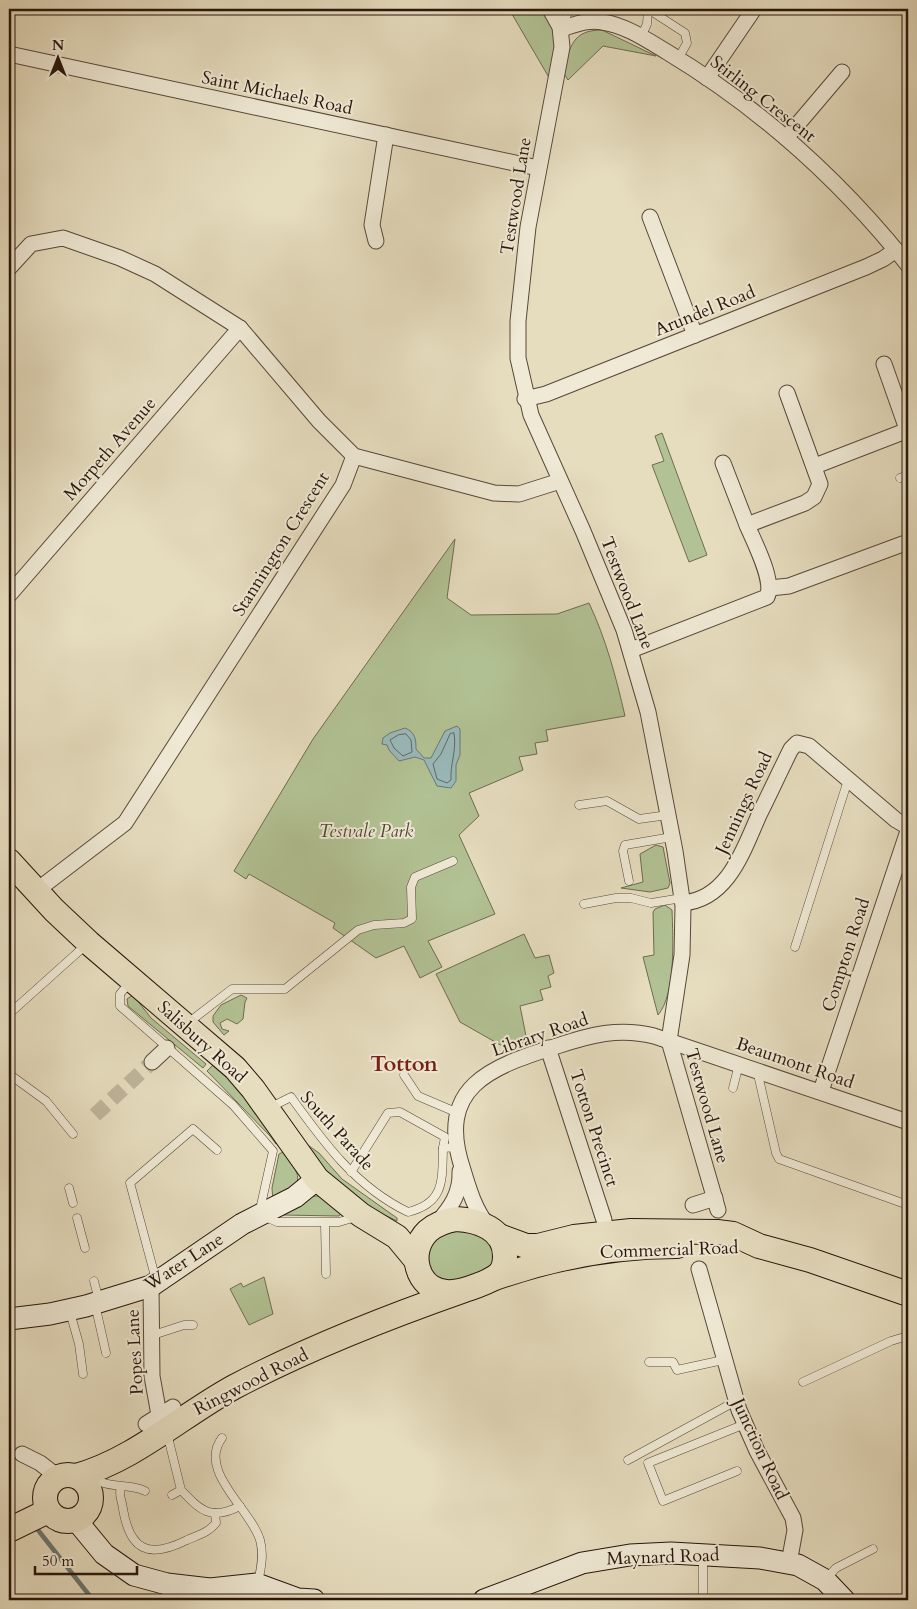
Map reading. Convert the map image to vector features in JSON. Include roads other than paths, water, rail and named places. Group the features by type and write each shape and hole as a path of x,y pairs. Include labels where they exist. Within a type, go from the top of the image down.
{"main road":[{"name":"Salisbury Road","path":"9,861 36,891 88,942 131,981 186,1025 235,1068 268,1109 317,1179 361,1215 397,1236 417,1264"},
{"path":"450,1220 476,1221 495,1233 504,1252 504,1266 492,1280 462,1291 447,1292 432,1288 424,1282 417,1264 419,1242 432,1228 450,1220"},
{"name":"Salisbury Road","path":"386,1228 400,1231 432,1228"},
{"name":"Commercial Road","path":"495,1233 526,1246 538,1246 609,1233 696,1231 733,1234 759,1246 810,1260 908,1294"},
{"name":"Commercial Road","path":"492,1280 551,1261 591,1253 667,1246 759,1246"},
{"name":"Ringwood Road","path":"390,1318 408,1300 413,1288 417,1264"},
{"name":"Ringwood Road","path":"76,1520 86,1513 104,1489 121,1460 161,1418 195,1409 265,1372 390,1318 462,1291"},
{"name":"Ringwood Road","path":"67,1477 99,1470 121,1460"},
{"path":"76,1520 64,1522 48,1511 44,1498 46,1488 67,1477 104,1489"},
{"path":"9,1530 48,1511"}],"street":[{"name":"Testwood Lane","path":"550,9 561,29 561,55 528,226 518,321 518,358 526,399 538,435 602,574 631,650 648,712 682,900 682,955 670,1041 716,1204 693,1204"},
{"path":"707,78 754,9"},
{"name":"Stirling Crescent","path":"561,29 581,23 601,22 613,24 641,37 707,78 786,138 837,184 908,265"},
{"name":"Saint Michaels Road","path":"9,54 538,168"},
{"path":"786,138 842,72"},
{"path":"376,241 372,225 386,135"},
{"path":"650,217 696,335"},
{"path":"9,268 31,244 63,238 120,258 155,274 240,328 319,421 354,456 494,493 519,494 560,481"},
{"name":"Arundel Road","path":"526,399 546,394 872,265 896,250"},
{"name":"Morpeth Avenue","path":"9,595 240,328"},
{"path":"815,466 908,431 884,364"},
{"path":"747,525 805,503 814,497 820,484 787,393"},
{"name":"Stannington Crescent","path":"36,891 125,823 343,485 354,456"},
{"path":"631,650 761,600 767,596 770,588 723,463"},
{"path":"770,588 789,586 908,542"},
{"name":"Jennings Road","path":"682,900 695,902 706,897 730,875 793,745 798,743 806,744 908,829"},
{"name":"Compton Road","path":"821,1091 904,859 908,829"},
{"name":"Library Road","path":"432,1228 456,1197 460,1186 453,1151 458,1113 469,1090 483,1076 506,1063 548,1048 619,1031 637,1031 670,1041"},
{"name":"Beaumont Road","path":"670,1041 908,1122"},
{"path":"152,1062 168,1048"},
{"name":"Totton Precinct","path":"548,1048 604,1220"},
{"name":"Library Road","path":"453,1151 478,1210 495,1233"},
{"name":"Water Lane","path":"9,1318 70,1310 154,1284 259,1214 295,1197 317,1179"},
{"name":"Junction Road","path":"699,1269 723,1360 745,1424 793,1518 795,1530 789,1563"},
{"name":"Popes Lane","path":"154,1284 150,1336 152,1376 161,1418"},
{"path":"22,1454 67,1477"},
{"path":"76,1520 104,1554 134,1575 167,1584 210,1590 257,1584 298,1598 314,1600"},
{"name":"Maynard Road","path":"484,1600 511,1596 582,1563 603,1558 671,1553 703,1554 789,1563"},
{"path":"789,1563 807,1568 825,1580 844,1600"}],"lane":[{"path":"561,29 569,9"},
{"path":"641,37 647,24 648,9 685,33 687,43 678,59"},
{"path":"794,947 848,780"},
{"path":"579,805 607,801 639,819 668,815"},
{"path":"629,881 623,851 625,845 672,837"},
{"path":"186,1025 232,988 285,990 358,930 374,925 404,923 412,919 411,887 415,877 453,861"},
{"path":"584,904 616,898 631,898 650,903 682,900"},
{"path":"9,1014 88,942"},
{"path":"131,981 120,994 120,1006 233,1105 273,1151 259,1214 277,1222 325,1223 339,1222 361,1215"},
{"path":"733,1088 739,1064"},
{"path":"758,1070 776,1153 779,1159 908,1205"},
{"path":"9,1074 46,1101 73,1134"},
{"path":"404,1075 418,1096 458,1113"},
{"name":"South Parade","path":"268,1109 291,1097 322,1141 351,1172 388,1203 408,1212 424,1208 440,1191 453,1151"},
{"path":"351,1172 388,1113 400,1112 444,1137 453,1151"},
{"path":"154,1284 130,1183 194,1129 217,1150"},
{"path":"69,1188 73,1203"},
{"path":"77,1218 85,1248"},
{"path":"325,1223 326,1274"},
{"path":"94,1281 106,1353"},
{"path":"70,1310 79,1344 84,1374"},
{"path":"150,1336 184,1325 193,1325"},
{"path":"803,1382 891,1341 901,1338 908,1339"},
{"path":"649,1362 673,1362 676,1370 723,1360"},
{"path":"628,1460 736,1400"},
{"path":"161,1418 181,1490 200,1509 215,1513 226,1513 240,1506"},
{"path":"737,1471 664,1501 648,1462 745,1424"},
{"path":"222,1438 215,1452 218,1472 256,1529 261,1541 262,1560 257,1584"},
{"path":"104,1489 133,1486 145,1491"},
{"path":"104,1489 118,1495 123,1507 124,1522 130,1537 147,1549 161,1551 210,1531 216,1523 215,1513"},
{"path":"172,1494 181,1490"},
{"path":"825,1580 836,1568 873,1549"},
{"path":"703,1554 703,1600"}],"water":[{"path":"457,726 460,729 460,755 456,765 456,781 451,788 437,786 424,760 415,757 399,761 387,745 382,744 383,738 390,733 405,728 414,736 416,749 424,758 431,758 445,731"}],"waterway":[{"path":"38,1530 93,1600"}],"tunnel":[{"path":"95,1115 152,1062"}],"district":[{"name":"Totton","path":"404,1064"}],"park label":[{"name":"Testvale Park","path":"366,831"}]}
